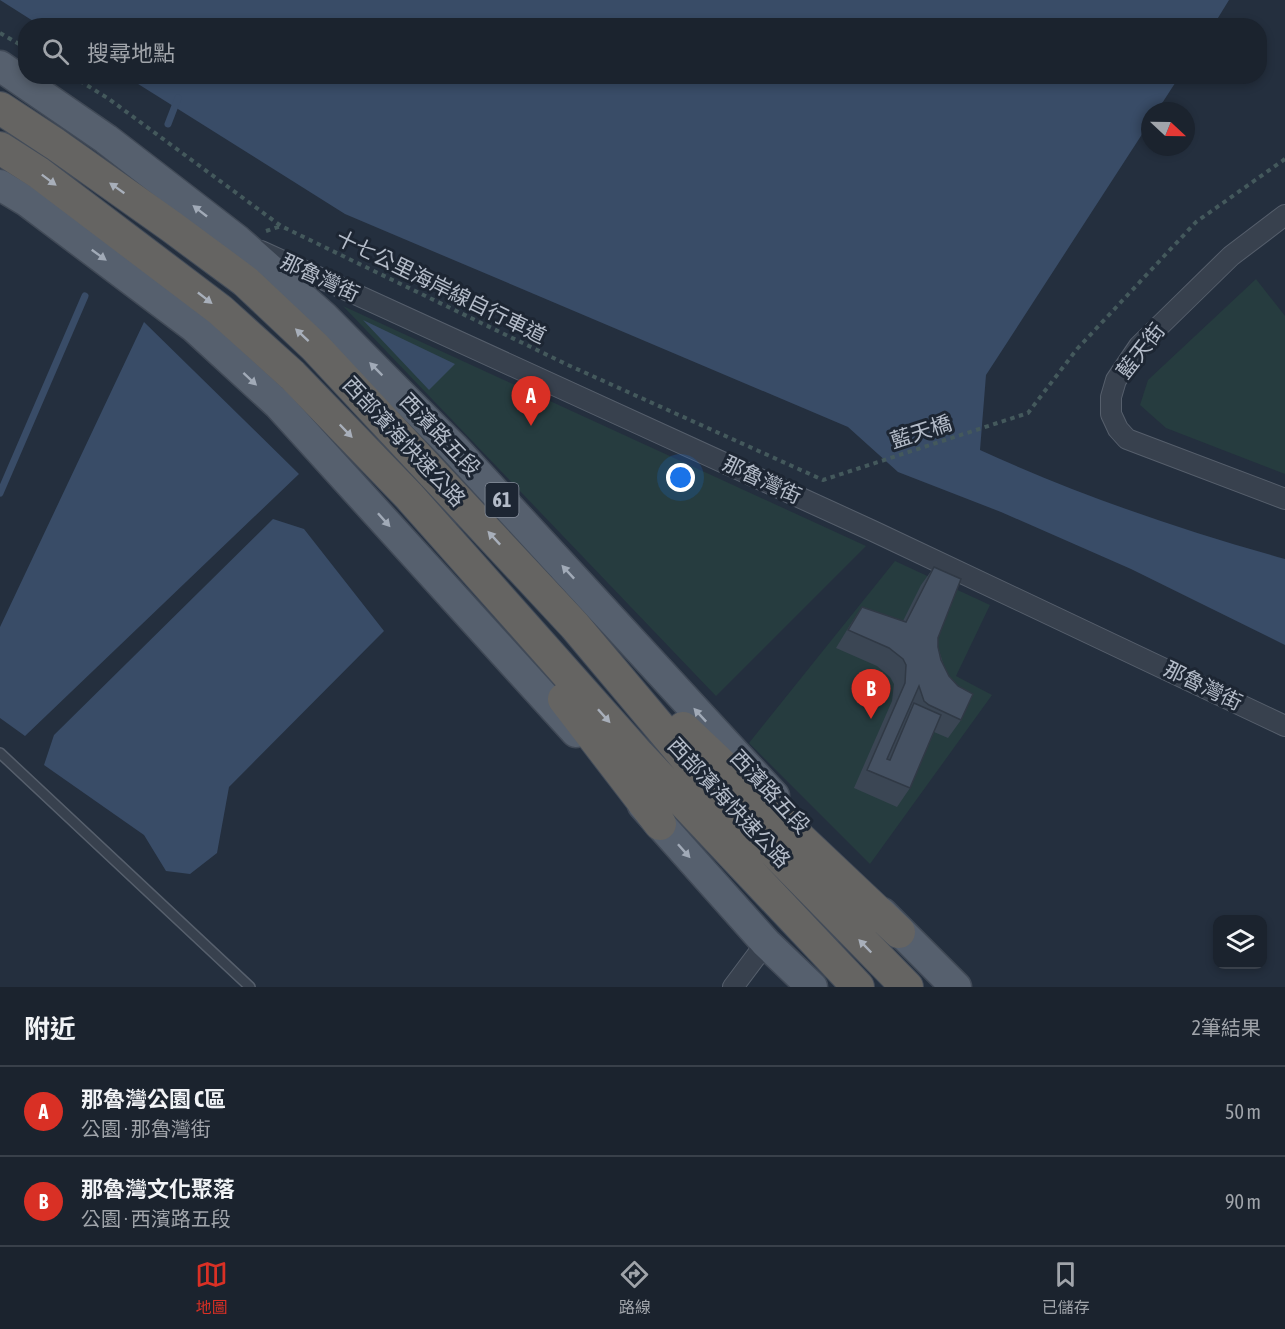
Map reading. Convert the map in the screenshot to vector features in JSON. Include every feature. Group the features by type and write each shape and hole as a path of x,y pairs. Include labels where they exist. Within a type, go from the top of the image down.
{"highway":[{"name":"西部濱海快速公路","path":"0,108 172,227 245,281 315,347 575,626 706,782 907,987"},
{"name":"西部濱海快速公路","path":"0,148 39,173 220,310 292,375 409,496 639,755 858,987"},
{"path":"409,496 660,825"},
{"path":"575,626 898,932"}],"main road":[{"name":"西濱路五段","path":"0,66 18,78"},
{"name":"西濱路五段","path":"26,84 106,139 237,240 324,317 453,447 898,932 956,987"},
{"path":"0,185 47,216 185,320 278,404 766,943 812,987"}],"street":[{"name":"藍天街","path":"1285,215 1231,256 1139,346 1116,381 1111,398 1111,414 1118,429 1127,439 1285,499"},
{"name":"那魯灣街","path":"237,240 873,531 1285,726"},
{"path":"732,987 766,943"}],"lane":[{"path":"0,753 250,987"}],"path":[{"path":"0,33 18,43"},
{"name":"十七公里海岸線自行車道","path":"85,84 109,99 281,226 568,365 823,480"},
{"name":"藍天橋","path":"823,480 1028,413 1077,350 1196,222 1285,159"}],"green space":[{"path":"1256,279 1285,316 1285,474 1166,428 1140,405 1148,380"},
{"path":"343,306 866,546 716,696"},
{"path":"895,561 990,605 956,676 992,695 870,864 749,743"}],"water":[{"path":"0,0 1229,0 1218,18 28,18"},
{"path":"138,84 1174,84 1163,102 1141,102 1141,136 986,375 980,450 1054,482 1130,510 1285,559 1285,645 1131,569 1001,512 898,472 848,427 345,214"},
{"path":"363,320 455,364 429,390"},
{"path":"144,322 299,474 25,736 0,718 0,627"},
{"path":"273,519 304,529 384,631 229,787 217,853 190,874 166,871 144,835 44,765 54,735"}],"building":[{"path":"934,567 961,579 938,638 938,647 941,660 949,676 958,686 973,694 961,720 924,701 919,686 887,759 890,760 914,703 941,715 910,788 867,770 905,683 906,665 903,659 889,648 848,630 862,607 906,622"}],"waterway":[{"path":"168,124 178,98"},
{"path":"0,493 85,296"}],"place":[{"name":"那魯灣公園 C區","path":"531,426"},
{"name":"那魯灣文化聚落","path":"871,719"}]}
